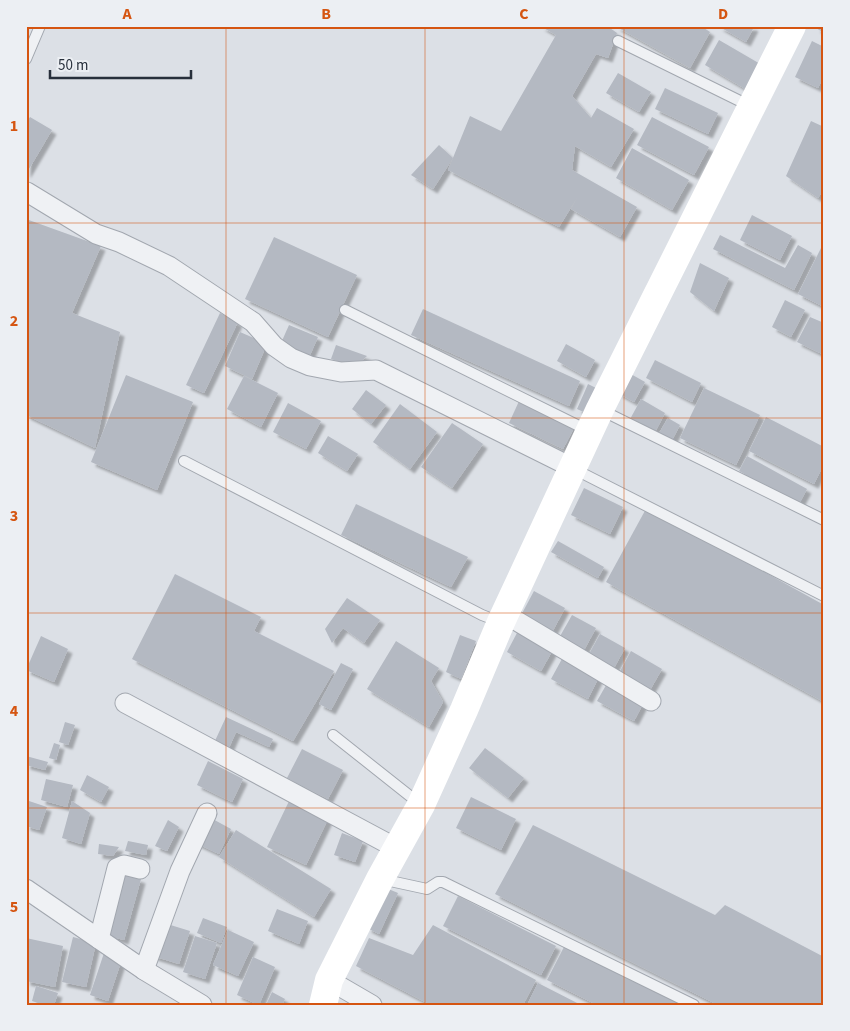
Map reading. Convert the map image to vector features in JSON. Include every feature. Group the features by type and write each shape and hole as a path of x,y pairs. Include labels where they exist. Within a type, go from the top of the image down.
{"main road":[{"path":"326,993 380,879 421,805 503,618 595,420 750,106 792,26"}],"street":[{"path":"26,192 96,234 119,242 169,266 252,322 274,346 291,358 310,366 342,372 376,370 573,468"},
{"path":"503,618 651,701"},
{"path":"125,703 396,848"},
{"path":"144,970 180,871 207,812"},
{"path":"99,939 117,868 124,865 140,869"},
{"path":"26,889 144,970 175,997 202,1005"},
{"path":"326,993 372,1005"}],"lane":[{"path":"26,59 40,26"},
{"path":"618,41 750,106"},
{"path":"345,310 824,520"},
{"path":"184,461 482,615 503,618"},
{"path":"573,468 824,596"},
{"path":"333,735 421,805"},
{"path":"380,879 427,889 438,882 444,882 694,1005"}],"building":[{"path":"540,26 607,26 617,33 608,58 596,54 572,96 591,118 597,108 634,129 611,167 575,146 572,170 637,207 620,237 571,209 578,196 559,227 448,170 470,116 501,131 556,35"},
{"path":"615,26 701,26 710,32 690,68"},
{"path":"718,26 752,26 754,27 746,42"},
{"path":"817,26 824,26 824,33 816,28"},
{"path":"719,40 762,65 747,90 705,65"},
{"path":"812,41 824,47 824,76 818,88 795,77"},
{"path":"618,73 651,92 639,112 606,93"},
{"path":"665,88 718,113 708,134 655,109"},
{"path":"30,117 52,130 26,174 26,123"},
{"path":"652,117 709,147 694,175 637,145"},
{"path":"811,121 824,127 824,189 818,198 786,176"},
{"path":"439,145 453,158 433,189 411,175"},
{"path":"632,148 689,180 672,210 616,178"},
{"path":"752,215 792,236 780,260 740,240"},
{"path":"26,219 101,246 72,313 120,332 95,448 26,415"},
{"path":"720,235 785,268 798,245 812,253 794,290 713,249"},
{"path":"274,237 357,275 328,337 245,299"},
{"path":"824,242 824,307 798,294"},
{"path":"700,263 729,278 714,311 690,292"},
{"path":"785,300 805,310 791,337 772,327"},
{"path":"423,309 580,381 569,406 411,335"},
{"path":"220,313 238,322 204,393 186,385"},
{"path":"810,317 824,323 824,355 797,342"},
{"path":"289,325 318,337 310,355 281,343"},
{"path":"240,332 267,344 252,379 225,366"},
{"path":"566,344 595,360 586,377 557,361"},
{"path":"336,345 367,356 355,367 331,359"},
{"path":"655,360 701,383 692,402 646,378"},
{"path":"629,373 645,382 634,402 618,393"},
{"path":"126,375 193,402 157,490 91,462"},
{"path":"244,376 278,393 261,427 227,409"},
{"path":"588,384 604,392 592,416 577,409"},
{"path":"704,388 760,415 736,465 680,438"},
{"path":"366,390 386,405 371,424 352,409"},
{"path":"520,399 575,426 563,449 509,423"},
{"path":"641,399 665,413 654,434 629,421"},
{"path":"288,403 321,421 306,449 273,432"},
{"path":"400,404 437,432 410,469 373,442"},
{"path":"766,417 824,447 824,464 814,484 749,451"},
{"path":"668,418 680,425 671,442 658,435"},
{"path":"452,423 483,444 452,488 421,467"},
{"path":"328,436 358,454 347,471 318,453"},
{"path":"747,456 807,489 799,504 739,471"},
{"path":"584,488 623,507 610,534 571,515"},
{"path":"356,504 468,557 451,587 341,535"},
{"path":"647,507 824,605 824,702 606,582"},
{"path":"558,541 604,567 598,578 551,552"},
{"path":"175,574 261,617 254,631 334,671 293,741 132,659"},
{"path":"534,591 565,608 550,636 519,619"},
{"path":"347,598 380,620 364,643 343,628 332,643 325,629"},
{"path":"572,615 596,628 583,652 559,638"},
{"path":"519,629 554,648 541,671 507,652"},
{"path":"600,634 625,648 614,668 589,654"},
{"path":"460,635 476,641 461,679 446,672"},
{"path":"41,636 68,649 54,682 26,670"},
{"path":"396,641 439,668 431,681 443,702 429,727 367,689"},
{"path":"631,651 662,669 650,690 619,673"},
{"path":"563,657 599,677 588,699 551,679"},
{"path":"341,663 353,669 331,710 319,704"},
{"path":"609,680 645,700 634,721 597,701"},
{"path":"226,717 273,739 269,747 236,732 228,750 214,743"},
{"path":"65,722 75,725 68,745 59,742"},
{"path":"54,743 60,745 56,760 49,758"},
{"path":"485,748 524,778 508,798 469,768"},
{"path":"302,749 343,770 328,799 287,778"},
{"path":"26,756 48,762 45,770 26,765"},
{"path":"208,761 243,779 232,802 197,785"},
{"path":"87,775 109,787 101,802 80,790"},
{"path":"46,779 73,785 67,807 41,800"},
{"path":"471,797 516,819 501,850 456,828"},
{"path":"290,799 329,817 306,865 267,847"},
{"path":"26,800 47,807 39,830 26,826"},
{"path":"72,801 90,813 81,844 62,838"},
{"path":"209,817 231,829 219,854 196,843"},
{"path":"168,820 179,827 167,851 155,846"},
{"path":"533,825 715,915 725,905 824,957 824,1005 718,1005 495,894"},
{"path":"236,830 331,889 314,917 219,857"},
{"path":"342,833 363,841 355,862 334,855"},
{"path":"128,841 148,845 146,855 125,851"},
{"path":"99,844 119,847 113,856 98,854"},
{"path":"122,873 141,879 124,940 104,935"},
{"path":"386,888 398,893 379,934 367,928"},
{"path":"458,896 556,946 541,975 443,926"},
{"path":"277,909 308,921 299,944 268,931"},
{"path":"203,918 227,927 221,943 197,933"},
{"path":"164,923 190,931 179,964 153,956"},
{"path":"433,925 536,980 523,1005 431,1005 356,966 369,938 413,955"},
{"path":"228,930 254,942 238,976 213,965"},
{"path":"195,936 217,943 205,979 183,972"},
{"path":"73,937 96,943 86,987 62,982"},
{"path":"26,938 63,946 55,987 26,981"},
{"path":"566,943 687,1005 597,1005 547,980"},
{"path":"105,950 123,956 108,1001 90,995"},
{"path":"253,957 275,967 259,1005 237,995"},
{"path":"538,983 581,1005 527,1005"},
{"path":"36,986 58,993 54,1005 44,1005 32,1001"},
{"path":"272,992 285,999 282,1005 266,1005"}]}
